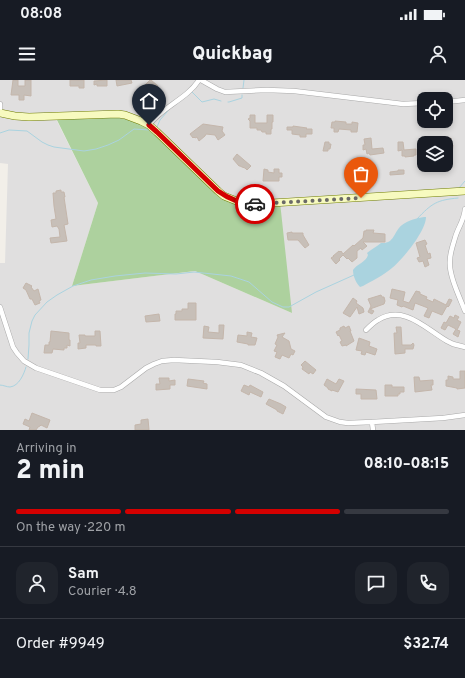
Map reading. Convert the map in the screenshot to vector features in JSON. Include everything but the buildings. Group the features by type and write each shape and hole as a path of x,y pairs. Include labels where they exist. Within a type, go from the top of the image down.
{"street":[{"path":"149,125 156,116 189,91 200,80 226,92 267,90 294,91 403,104 417,103"},
{"path":"453,101 465,100"},
{"path":"0,104 0,113 15,116 29,117 118,114 134,118 149,125 224,196 239,202 252,204 465,192"},
{"path":"465,209 464,217 455,236 450,260 450,270 458,296 465,311"},
{"path":"0,307 13,347 24,361 36,368 94,389 106,391 114,390 121,387 146,368 162,361 174,360 230,363 271,377 332,420 348,423 443,418 465,415"},
{"path":"366,330 384,317 399,315 406,316 452,344 465,347"},
{"path":"372,422 373,430"}],"shaded area":[{"path":"0,80 465,80 465,430 0,430 0,263 5,263 8,164 0,163","holes":["55,117 173,147 208,186 246,202 292,313 195,271 72,286 98,203"]}],"green space":[{"path":"94,114 143,122 173,147 208,186 246,202 280,202 292,313 195,271 72,286 98,203 55,116"}],"water":[{"path":"426,217 422,230 402,258 385,273 360,287 357,284 353,270 367,257 367,253 381,243 389,242 399,228 405,223"}],"waterway":[{"path":"243,88 244,80"},
{"path":"192,92 202,102 214,99 221,101"},
{"path":"228,102 242,98 242,95"},
{"path":"157,127 160,120 169,109"},
{"path":"0,133 9,130 27,131 48,145 84,151 108,145 119,140 134,129 149,130"},
{"path":"459,188 465,181"},
{"path":"417,219 435,203 458,198"},
{"path":"28,359 29,333 35,315 47,302 57,295 73,286 91,280 145,273 176,274 194,272 231,276 249,282 272,302 283,307 289,307 316,292 354,275"},
{"path":"0,385 10,387 16,384 26,367"}],"way so far":[{"path":"255,204 361,198"}],"route":[{"path":"149,125 224,196 245,204 255,204"}]}
